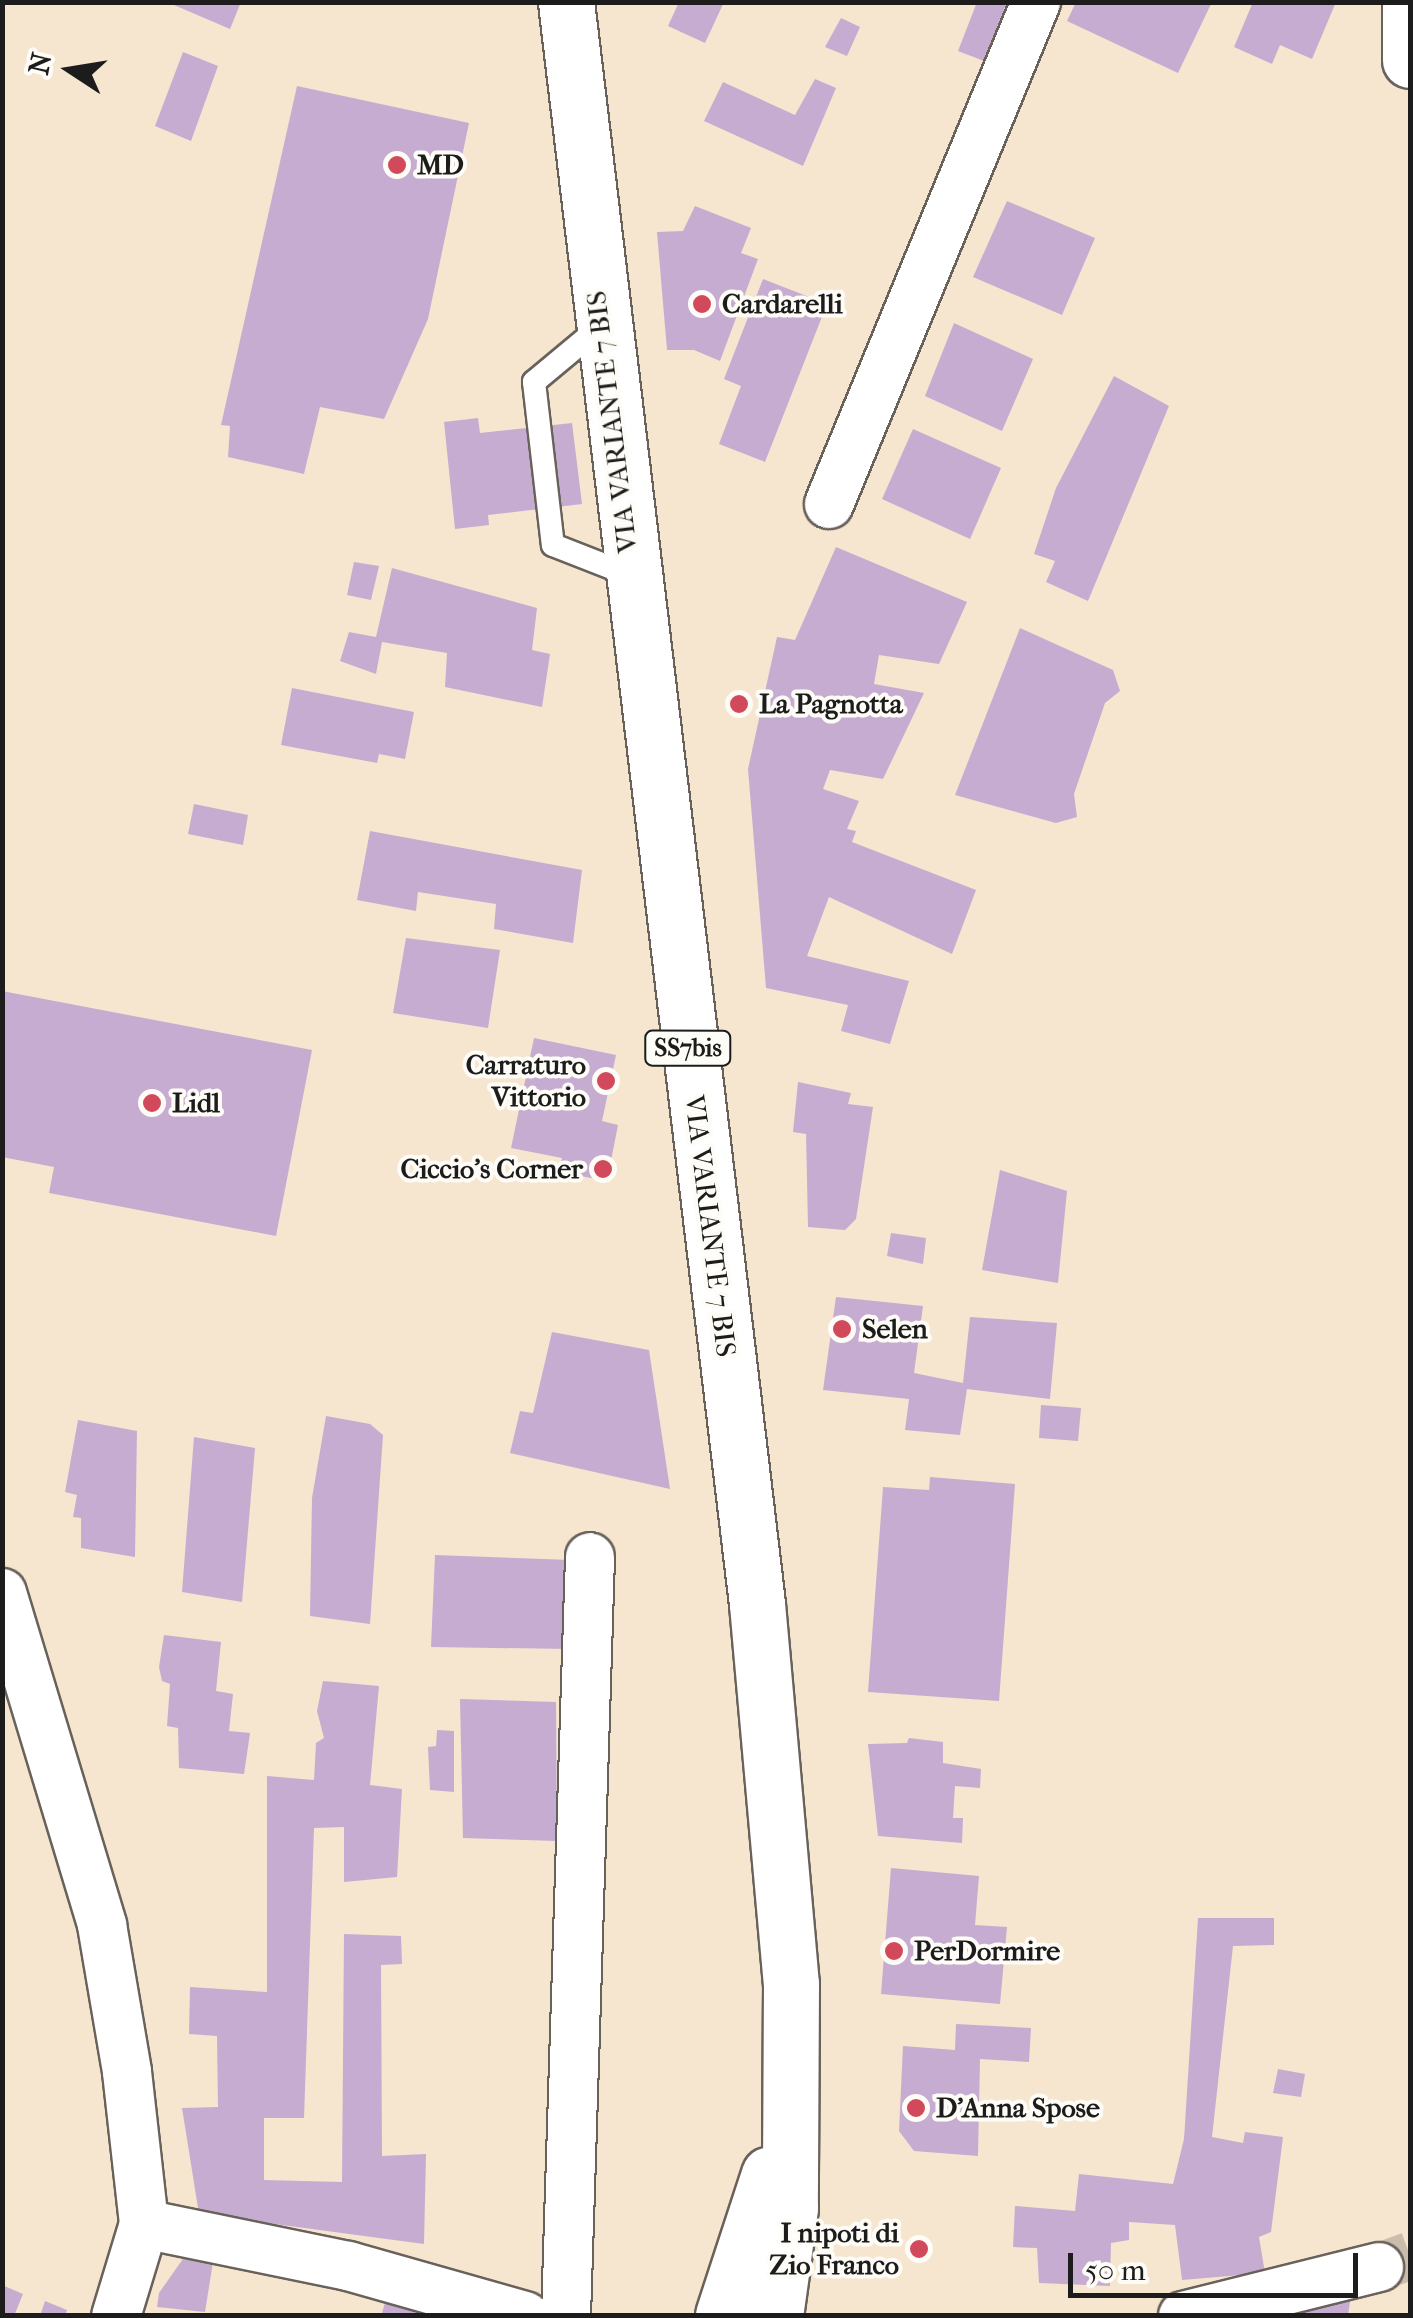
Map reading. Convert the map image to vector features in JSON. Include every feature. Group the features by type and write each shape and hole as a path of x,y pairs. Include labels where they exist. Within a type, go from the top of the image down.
{"main road":[{"name":"VIA VARIANTE 7 BIS","path":"566,2 600,327 757,1604 791,1984 790,2208 776,2316"},
{"path":"1410,2 1410,60"},
{"name":"VIA VARIANTE 7 BIS","path":"722,2315 791,2094"},
{"name":"SS7bis","path":"722,2315 753,2316"}],"street":[{"path":"829,504 1036,2"},
{"path":"566,2316 590,1556"},
{"path":"2,1592 102,1926 144,2224 116,2316"},
{"path":"144,2224 348,2266 525,2316"},
{"path":"1184,2316 1379,2267"}],"lane":[{"path":"600,327 534,382 553,545 630,575"}],"building":[{"path":"167,2 241,2 230,29"},
{"path":"679,2 724,2 705,43 668,26"},
{"path":"977,2 1007,2 984,61 958,51"},
{"path":"1076,2 1212,2 1178,73 1067,21"},
{"path":"1253,2 1336,2 1312,59 1280,45 1272,64 1234,47"},
{"path":"841,18 860,27 847,56 825,47"},
{"path":"183,52 218,66 191,141 155,126"},
{"path":"815,79 836,88 803,166 704,121 723,82 795,115"},
{"path":"297,86 469,123 428,319 384,419 320,407 304,474 228,457 230,426 221,425"},
{"path":"1007,201 1095,238 1062,315 973,277"},
{"name":"Cardarelli","path":"695,206 751,228 741,253 758,259 720,361 694,350 667,350 657,232 683,231"},
{"path":"763,279 827,304 765,462 719,444 741,386 724,379"},
{"path":"954,323 1033,359 1002,431 925,396"},
{"path":"1114,376 1169,406 1088,601 1046,582 1055,561 1034,554 1056,488"},
{"path":"478,418 480,433 572,423 582,504 488,515 489,525 455,529 444,422"},
{"path":"913,429 1001,468 970,539 882,499"},
{"path":"836,547 967,602 939,664 879,655 874,684 924,693 883,779 830,770 823,789 859,801 847,829 856,831 852,842 976,890 952,954 829,897 807,956 909,981 890,1044 841,1031 848,1005 766,988 748,769 777,637 795,640"},
{"path":"354,562 379,566 371,600 347,595"},
{"path":"392,568 537,608 532,650 550,654 542,707 445,687 447,653 382,642 376,674 340,661 349,632 376,637"},
{"path":"1020,628 1113,670 1120,691 1105,703 1074,794 1077,817 1056,823 955,795"},
{"path":"292,688 414,712 405,759 379,754 377,763 281,745"},
{"path":"194,804 248,815 243,845 188,834"},
{"path":"370,831 582,870 573,943 494,929 496,904 418,892 416,911 357,900"},
{"path":"406,938 500,950 488,1028 393,1013"},
{"name":"Lidl","path":"2,991 312,1050 276,1236 49,1193 54,1167 2,1157"},
{"path":"534,1038 616,1055 602,1121 618,1125 607,1181 559,1172 562,1158 511,1148"},
{"path":"798,1082 851,1093 848,1104 873,1107 856,1219 845,1230 808,1227 806,1134 793,1132"},
{"path":"1000,1170 1067,1191 1058,1283 982,1270"},
{"path":"891,1233 926,1238 923,1264 887,1256"},
{"path":"836,1297 923,1306 914,1373 963,1383 970,1317 1057,1323 1050,1399 967,1389 960,1435 905,1430 909,1399 823,1390"},
{"path":"552,1332 649,1350 670,1489 510,1453 520,1411 533,1413"},
{"path":"1041,1405 1081,1408 1078,1441 1039,1438"},
{"path":"326,1416 370,1424 383,1435 370,1624 310,1616 312,1498"},
{"path":"78,1420 137,1431 135,1557 81,1548 81,1518 73,1517 77,1495 65,1492"},
{"path":"194,1437 255,1448 242,1602 182,1592"},
{"path":"930,1477 1015,1484 999,1701 868,1692 883,1487 929,1490"},
{"path":"435,1555 571,1560 569,1649 431,1647"},
{"path":"164,1635 221,1642 216,1691 233,1694 229,1731 250,1733 244,1774 179,1768 178,1728 167,1726 170,1684 162,1681 159,1667"},
{"path":"323,1681 379,1686 370,1785 402,1789 397,1877 344,1882 344,1827 314,1828 304,2118 264,2118 264,2180 342,2182 344,1934 401,1936 402,1964 381,1965 382,2156 426,2154 424,2244 199,2214 182,2108 218,2107 217,2036 189,2034 190,1987 267,1992 267,1776 314,1780 316,1743 324,1738 317,1711"},
{"path":"460,1699 556,1702 557,1841 463,1838"},
{"path":"437,1730 454,1731 454,1792 430,1790 428,1747 436,1746"},
{"path":"909,1738 943,1742 943,1763 981,1769 980,1788 955,1786 953,1818 963,1818 962,1843 878,1836 868,1744 907,1743"},
{"path":"891,1868 979,1876 975,1925 1007,1927 1000,2004 881,1994"},
{"path":"1198,1918 1274,1918 1274,1945 1233,1946 1212,2137 1243,2143 1245,2132 1283,2137 1271,2232 1259,2237 1265,2273 1182,2280 1175,2225 1129,2222 1129,2240 1111,2243 1110,2286 1039,2283 1037,2248 1013,2247 1015,2206 1075,2211 1079,2174 1173,2184 1184,2139"},
{"path":"956,2024 1031,2028 1029,2062 980,2059 978,2156 914,2151 899,2131 903,2046 955,2050"},
{"path":"1278,2069 1305,2074 1301,2097 1273,2093"},
{"path":"185,2256 213,2262 205,2312 157,2307 159,2293"},
{"path":"2,2285 23,2294 14,2316 2,2316"},
{"path":"1352,2287 1348,2316 1259,2316"},
{"path":"45,2301 67,2310 65,2316 40,2316"},
{"path":"385,2303 423,2315 423,2316 381,2316"}],"tunnel":[{"path":"1379,2267 1410,2256"}],"place":[{"name":"MD","path":"397,165"},
{"name":"Cardarelli","path":"702,304"},
{"name":"La Pagnotta","path":"739,704"},
{"name":"Carraturo Vittorio","path":"606,1081"},
{"name":"Lidl","path":"152,1103"},
{"name":"Ciccio's Corner","path":"603,1169"},
{"name":"Selen","path":"842,1329"},
{"name":"PerDormire","path":"894,1951"},
{"name":"D'Anna Spose","path":"916,2108"},
{"name":"I nipoti di Zio Franco","path":"919,2249"}]}
